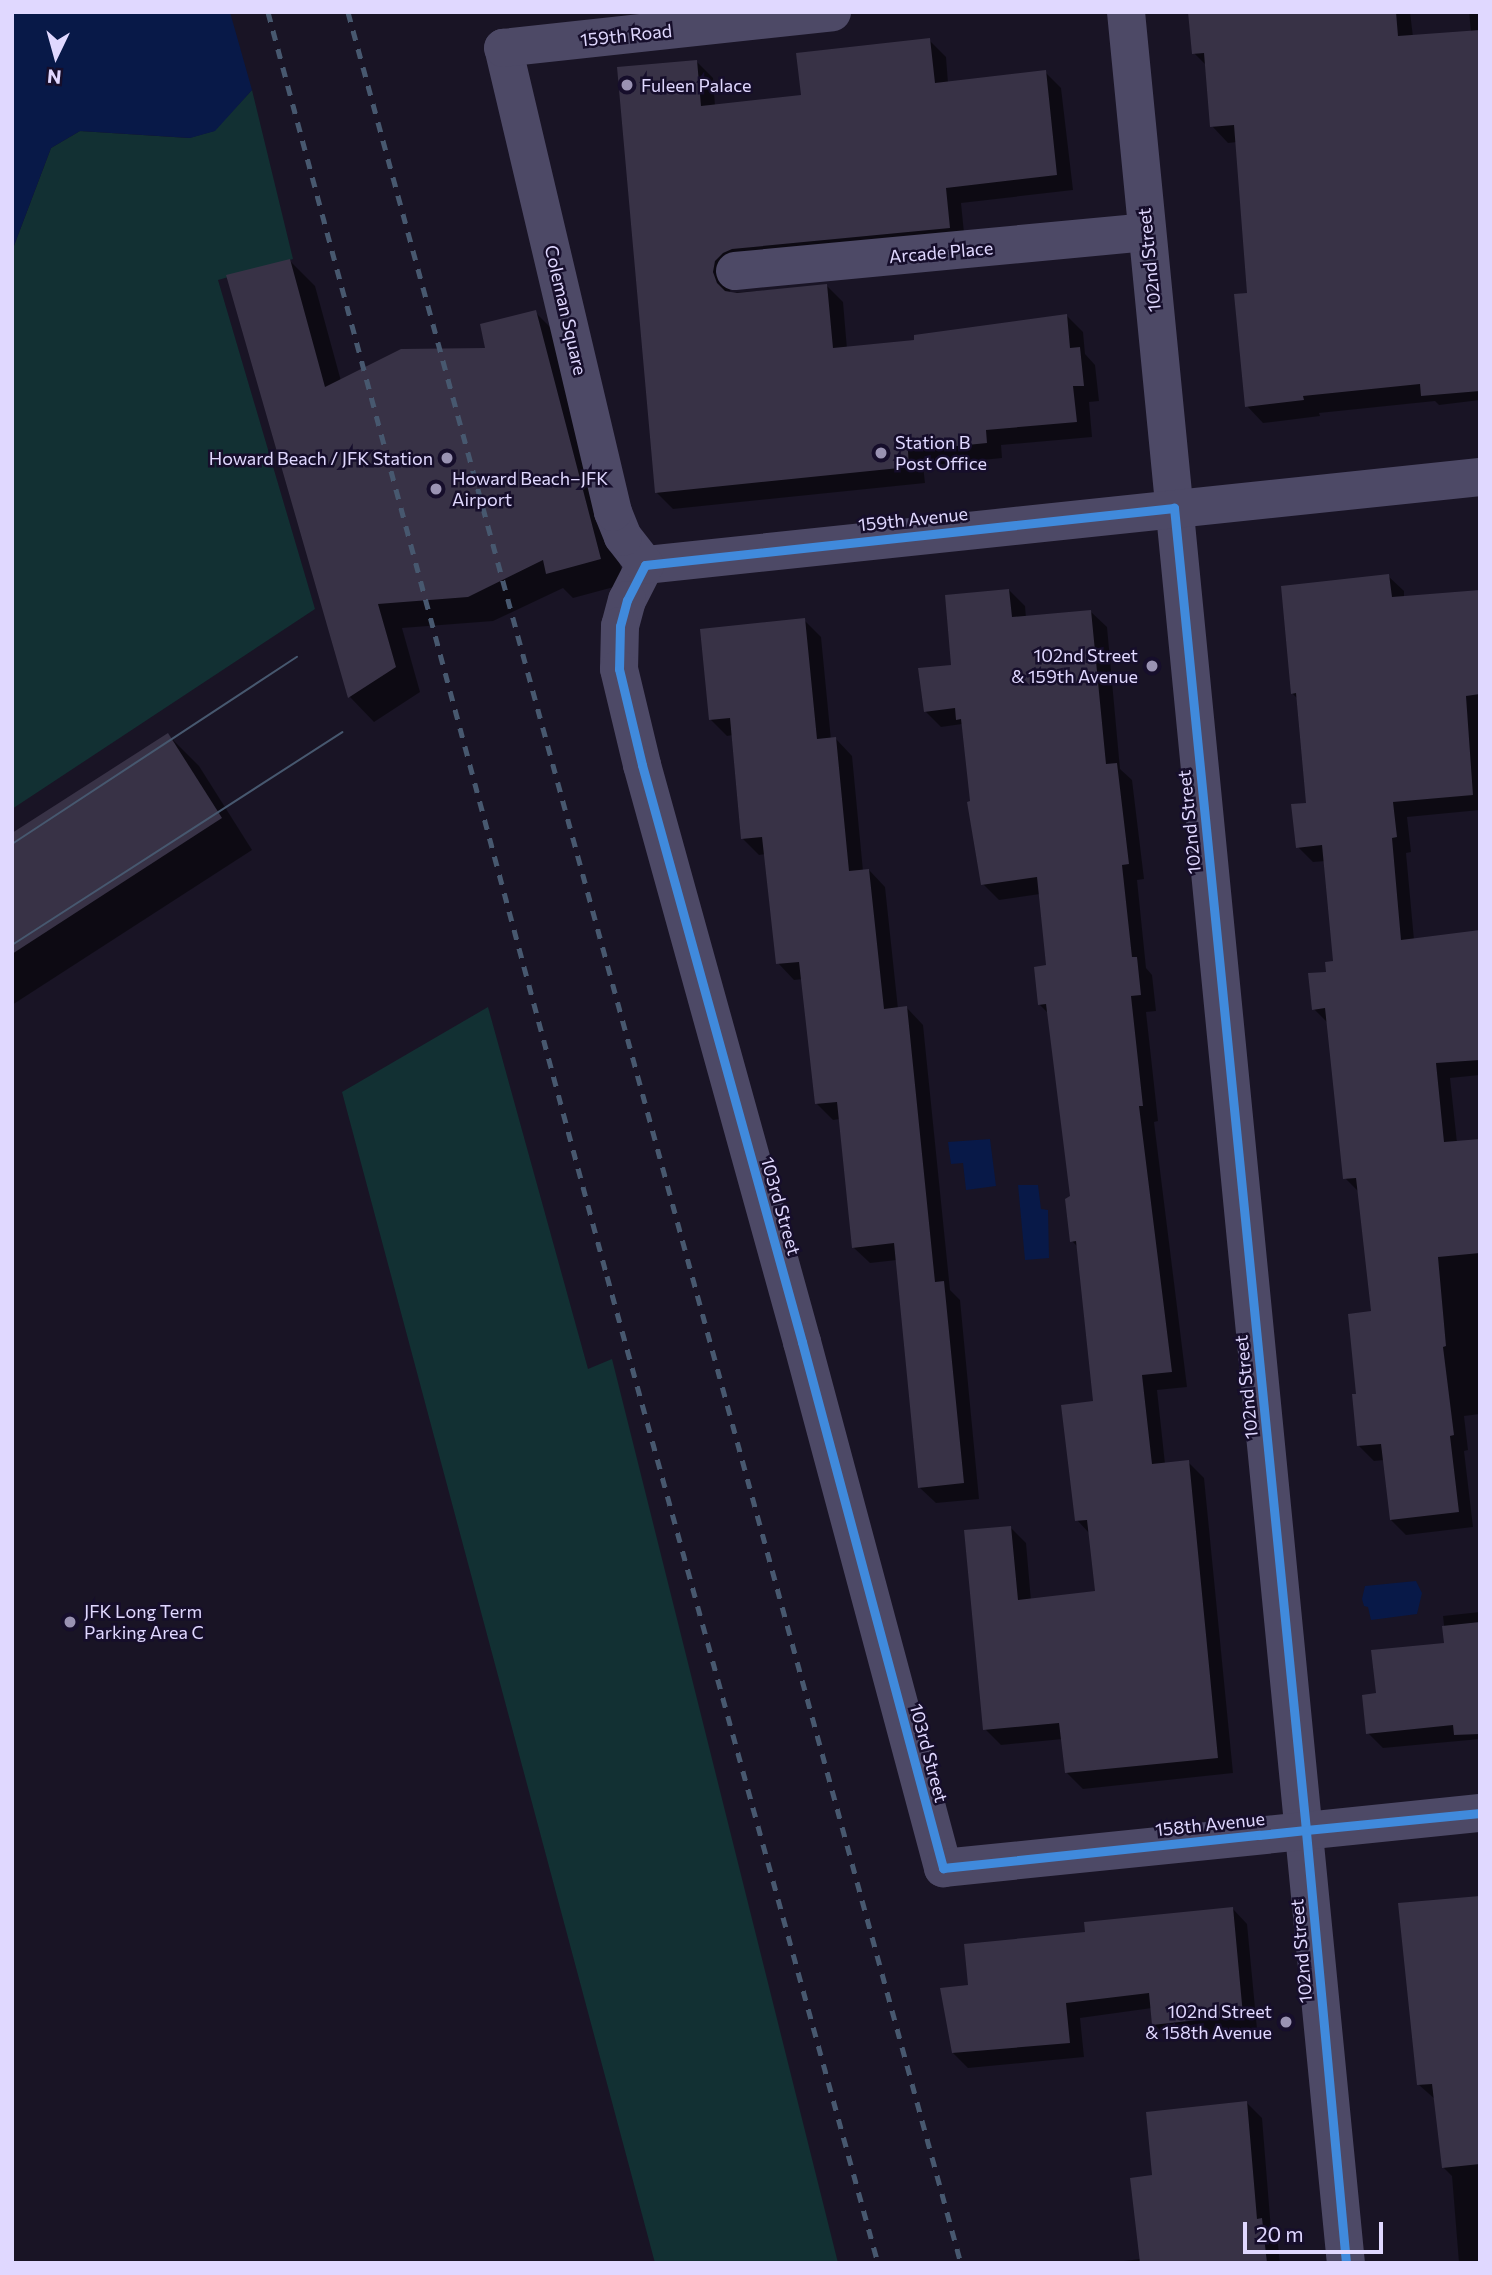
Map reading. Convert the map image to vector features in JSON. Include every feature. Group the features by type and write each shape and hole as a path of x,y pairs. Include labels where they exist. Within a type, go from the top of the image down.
{"street":[{"name":"159th Road","path":"503,48 832,12"},
{"name":"102nd Street","path":"1126,12 1306,1830 1346,2263"},
{"name":"Coleman Square","path":"503,48 613,512 623,537 651,563"},
{"name":"Arcade Place","path":"735,271 1146,232"},
{"name":"159th Avenue","path":"651,563 1480,477"},
{"name":"103rd Street","path":"651,563 627,600 620,626 619,669 642,765 799,1329 943,1868"},
{"name":"158th Avenue","path":"943,1868 1480,1813"}],"green space":[{"path":"252,90 293,259 218,280 315,609 12,809 12,251 51,148 80,131 189,138 214,131"},
{"path":"488,1007 588,1369 612,1359 838,2263 655,2263 342,1092"}],"water":[{"path":"12,12 230,12 252,90 215,131 190,138 80,131 51,148 12,251"},
{"path":"990,1139 996,1186 966,1190 963,1163 951,1164 948,1142"},
{"path":"1018,1185 1038,1185 1041,1209 1048,1210 1049,1258 1025,1260"},
{"path":"1416,1581 1422,1593 1417,1614 1371,1620 1368,1607 1364,1606 1362,1599 1365,1586"}],"building":[{"path":"1188,12 1396,12 1398,36 1480,30 1480,391 1421,396 1420,384 1303,396 1304,400 1245,407 1234,294 1247,293 1234,125 1210,127 1204,53 1192,54"},
{"path":"930,38 935,83 1046,70 1057,175 946,188 950,228 732,249 715,261 713,272 717,283 725,291 737,293 827,284 833,348 914,340 914,335 1067,314 1070,348 1080,347 1084,386 1073,386 1077,422 986,430 987,443 908,451 909,467 655,493 617,67 697,60 701,106 801,95 796,53"},
{"name":"Howard Beach / JFK Station","path":"290,259 325,387 401,349 485,348 480,324 536,310 601,559 546,574 543,560 468,597 378,604 396,667 348,698 226,275"},
{"path":"1389,574 1392,597 1480,590 1480,694 1466,696 1473,795 1393,802 1397,837 1392,838 1401,940 1480,930 1480,1060 1436,1063 1444,1142 1480,1139 1480,1253 1438,1257 1446,1346 1443,1347 1454,1435 1450,1436 1459,1512 1390,1520 1381,1444 1357,1446 1352,1394 1356,1394 1348,1314 1371,1311 1356,1178 1343,1179 1325,1008 1312,1010 1308,973 1326,972 1325,962 1333,961 1322,845 1296,848 1291,804 1306,803 1296,693 1291,694 1281,586"},
{"path":"1009,589 1012,617 1091,610 1106,764 1117,763 1129,864 1122,865 1132,957 1137,957 1141,995 1131,996 1143,1106 1139,1106 1172,1372 1142,1375 1152,1464 1189,1460 1218,1758 1065,1773 1059,1723 983,1730 964,1530 1011,1526 1018,1600 1095,1591 1087,1520 1075,1521 1061,1405 1093,1401 1076,1241 1070,1242 1065,1199 1070,1196 1046,1004 1038,1005 1034,967 1046,965 1037,877 981,885 967,802 970,801 961,719 956,720 955,708 924,712 918,668 951,665 945,595"},
{"path":"805,618 817,739 836,737 849,871 869,869 884,1009 907,1006 935,1282 944,1281 964,1483 918,1488 894,1243 852,1248 837,1102 815,1104 799,962 776,964 762,837 741,839 730,718 709,720 700,629"},
{"path":"168,733 222,818 12,954 12,833"},
{"path":"1480,1622 1480,1734 1454,1735 1453,1725 1366,1734 1362,1695 1376,1693 1371,1650 1444,1643 1442,1626"},
{"path":"1480,1896 1480,2164 1442,2168 1432,2084 1417,2085 1398,1903"},
{"path":"1233,1907 1243,2015 1152,2025 1149,1993 1066,2003 1070,2043 952,2053 940,1988 968,1985 964,1944 1085,1932 1084,1922"},
{"path":"1247,2101 1257,2219 1262,2218 1267,2263 1140,2263 1130,2178 1152,2175 1146,2112"}],"tram line":[{"path":"12,844 297,657"},
{"path":"12,945 342,732"}],"railway":[{"path":"268,12 607,1276 878,2263"},
{"path":"348,12 961,2263"}],"cycle path":[{"path":"1346,2263 1306,1830 1174,508 645,565 627,600 620,626 619,669 642,765 802,1342 943,1868 1306,1830 1480,1813"}],"place":[{"name":"Fuleen Palace","path":"627,85"},
{"name":"Station B Post Office","path":"881,453"},
{"name":"Howard Beach / JFK Station","path":"447,458"},
{"name":"Howard Beach–JFK Airport","path":"436,489"},
{"name":"102nd Street & 159th Avenue","path":"1152,666"},
{"name":"JFK Long Term Parking Area C","path":"70,1622"},
{"name":"102nd Street & 158th Avenue","path":"1286,2022"}]}
